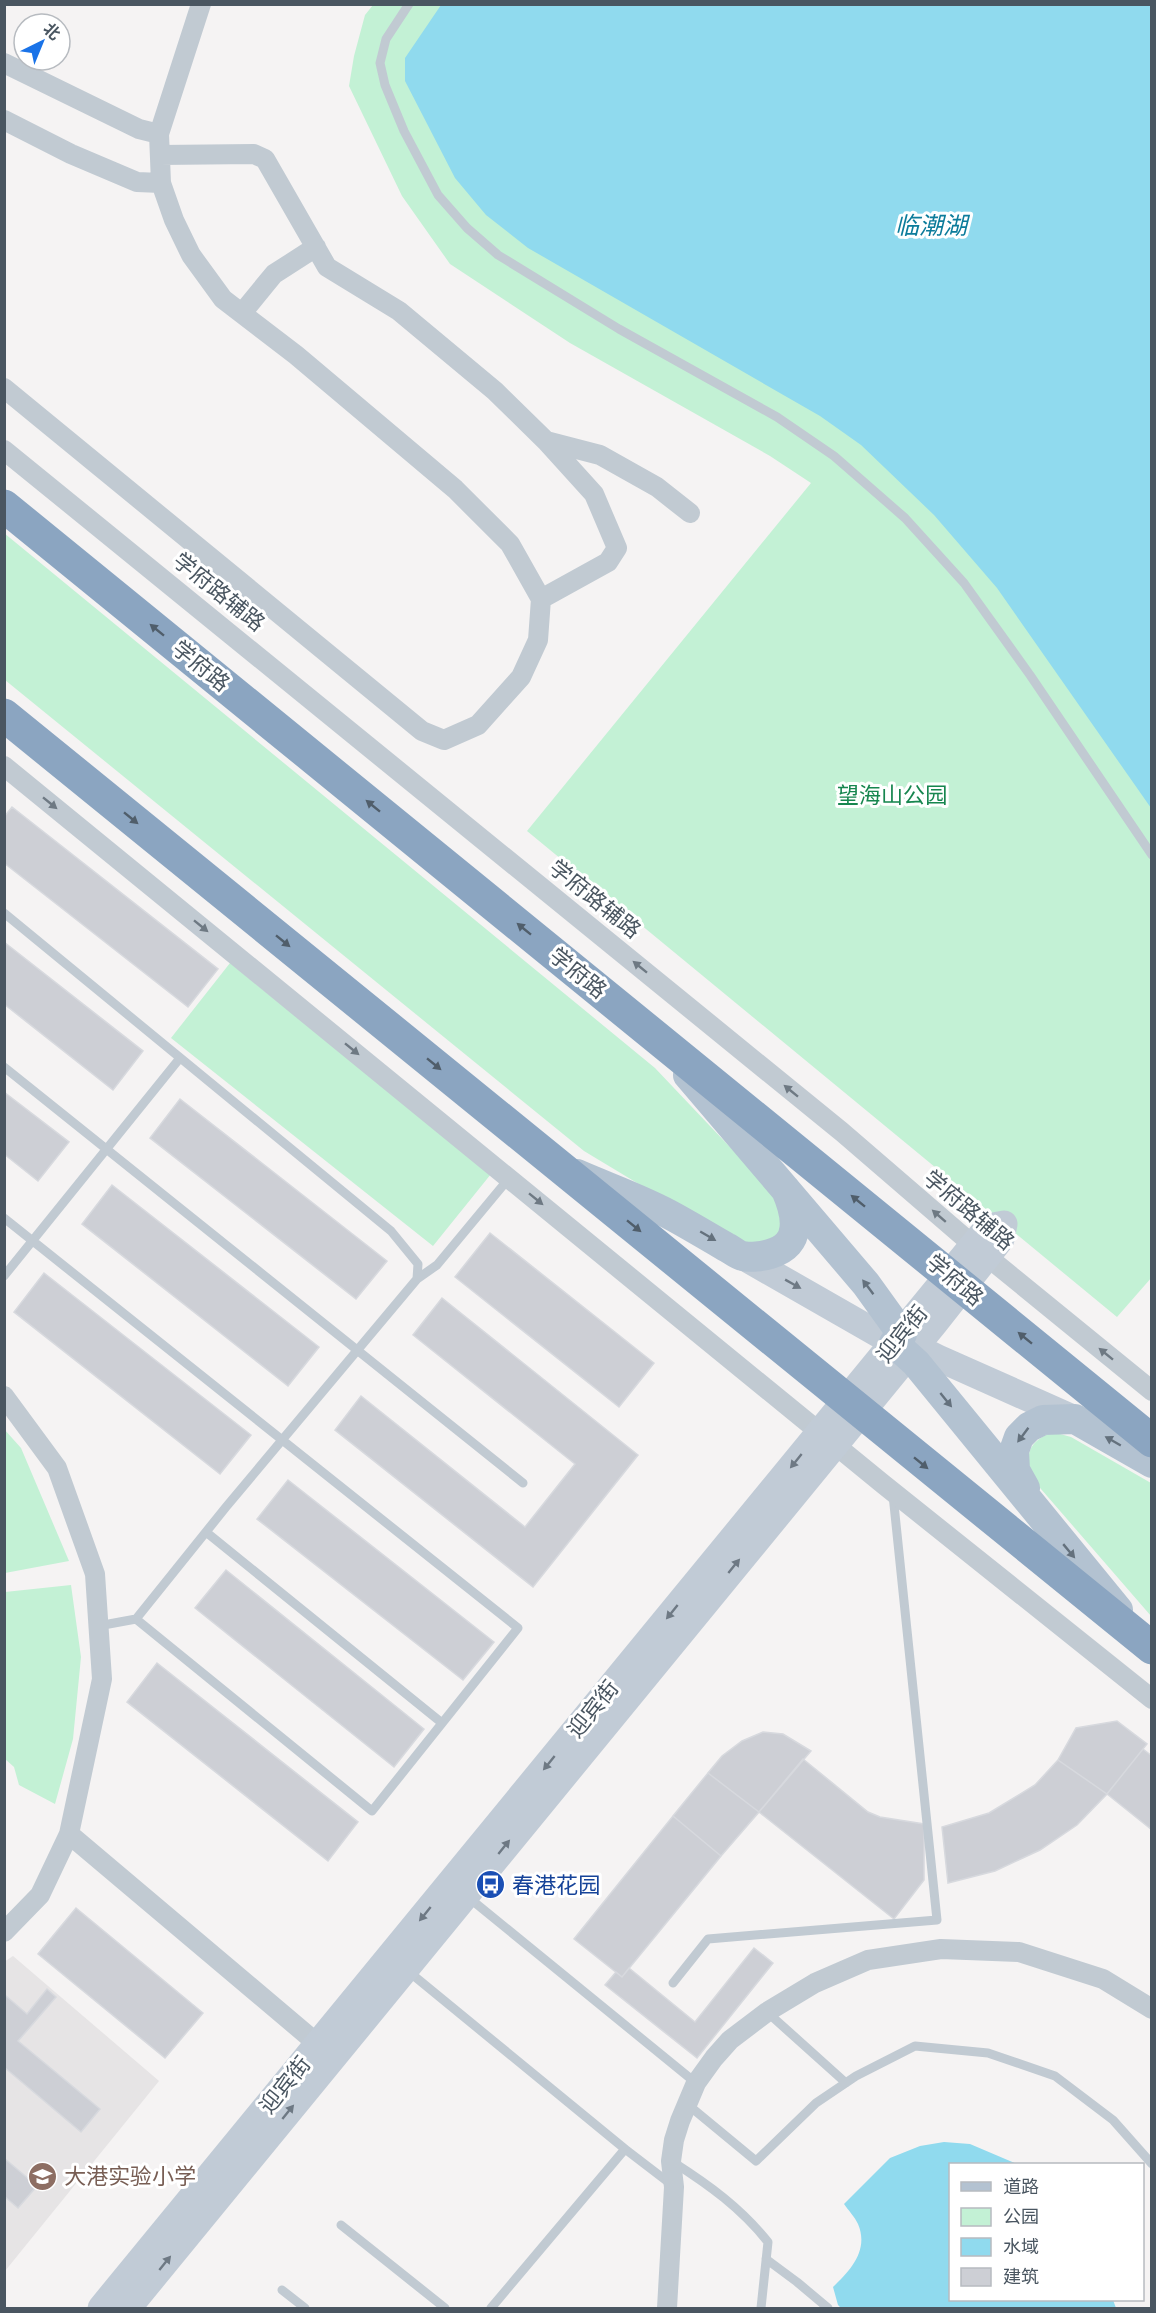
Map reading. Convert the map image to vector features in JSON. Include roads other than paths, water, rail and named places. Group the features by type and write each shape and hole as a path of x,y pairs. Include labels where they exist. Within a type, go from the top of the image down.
{"highway":[{"name":"学府路","path":"4,506 1152,1441"},
{"path":"4,715 1149,1647"}],"main road":[{"path":"651,1033 785,1186 866,1284 905,1345 1044,1520 1149,1647"},
{"path":"561,1167 672,1215 905,1345 1075,1419 1152,1463"},
{"path":"742,1256 764,1256 785,1248 790,1242 794,1233 794,1209 785,1186"},
{"name":"迎宾街","path":"101,2308 325,2050 980,1251"},
{"path":"1044,1520 1015,1470 1014,1451 1020,1437 1029,1427 1043,1420 1075,1419"},
{"name":"迎宾街","path":"128,2308 325,2050 405,1968 465,1895 828,1437"}],"street":[{"path":"4,388 422,731 444,740 478,725 521,677 538,640 541,599 510,544 455,489 296,355 223,299 190,255 161,183 159,134 201,4"},
{"path":"4,63 139,129 159,134"},
{"path":"4,120 71,154 137,182 161,183"},
{"path":"160,155 254,154 265,159 327,267 399,311 495,391 546,441 594,494 616,548 608,562 541,599"},
{"path":"242,313 274,274 316,247"},
{"path":"546,441 600,455 657,487 690,513"},
{"name":"学府路辅路","path":"4,450 832,1125 980,1251 1152,1391"},
{"path":"6,771 510,1177 892,1491 1152,1699"},
{"path":"4,1396 57,1468 95,1574 102,1679 69,1834 40,1895 4,1932"},
{"path":"69,1834 325,2050"},
{"path":"667,2308 674,2187 671,2161 674,2140 696,2083 730,2040 767,2012 815,1983 868,1960 941,1949 1019,1952 1103,1979 1152,2009"}],"lane":[{"path":"409,4 386,39 380,63 385,85 404,131 438,195 467,228 498,255 619,329 777,417 834,456 905,518 964,583 1030,675 1152,855"},
{"path":"4,913 391,1231 418,1264 417,1279"},
{"path":"4,1276 180,1058"},
{"path":"4,1067 523,1483"},
{"path":"98,1626 136,1619 356,1351 417,1279 437,1266 510,1177"},
{"path":"4,1218 518,1628 372,1811 136,1619"},
{"path":"673,1983 708,1939 938,1920 892,1491"},
{"path":"206,1532 442,1723"},
{"path":"465,1895 696,2083"},
{"path":"405,1968 625,2150 674,2187"},
{"path":"767,2012 846,2083"},
{"path":"687,2104 756,2161 816,2103 846,2083 915,2046 987,2052 1055,2076 1113,2120 1152,2164"},
{"path":"491,2308 625,2150"},
{"path":"671,2161 714,2189 752,2221 768,2242 761,2308"},
{"path":"341,2224 445,2308"},
{"path":"766,2259 828,2308"},
{"path":"282,2290 305,2308"}],"water":[{"name":"临潮湖","path":"441,5 1151,5 1151,808 997,588 934,515 861,445 820,416 528,248 486,215 455,178 405,81 405,58"},
{"path":"944,2142 970,2144 1015,2163 949,2163 949,2301 1113,2301 1116,2308 841,2308 833,2287 852,2266 860,2251 861,2242 858,2224 844,2204 890,2158 920,2146"}],"place":[{"name":"春港花园","path":"491,1885"},
{"name":"大港实验小学","path":"43,2176"}],"park label":[{"name":"望海山公园","path":"892,795"}]}
